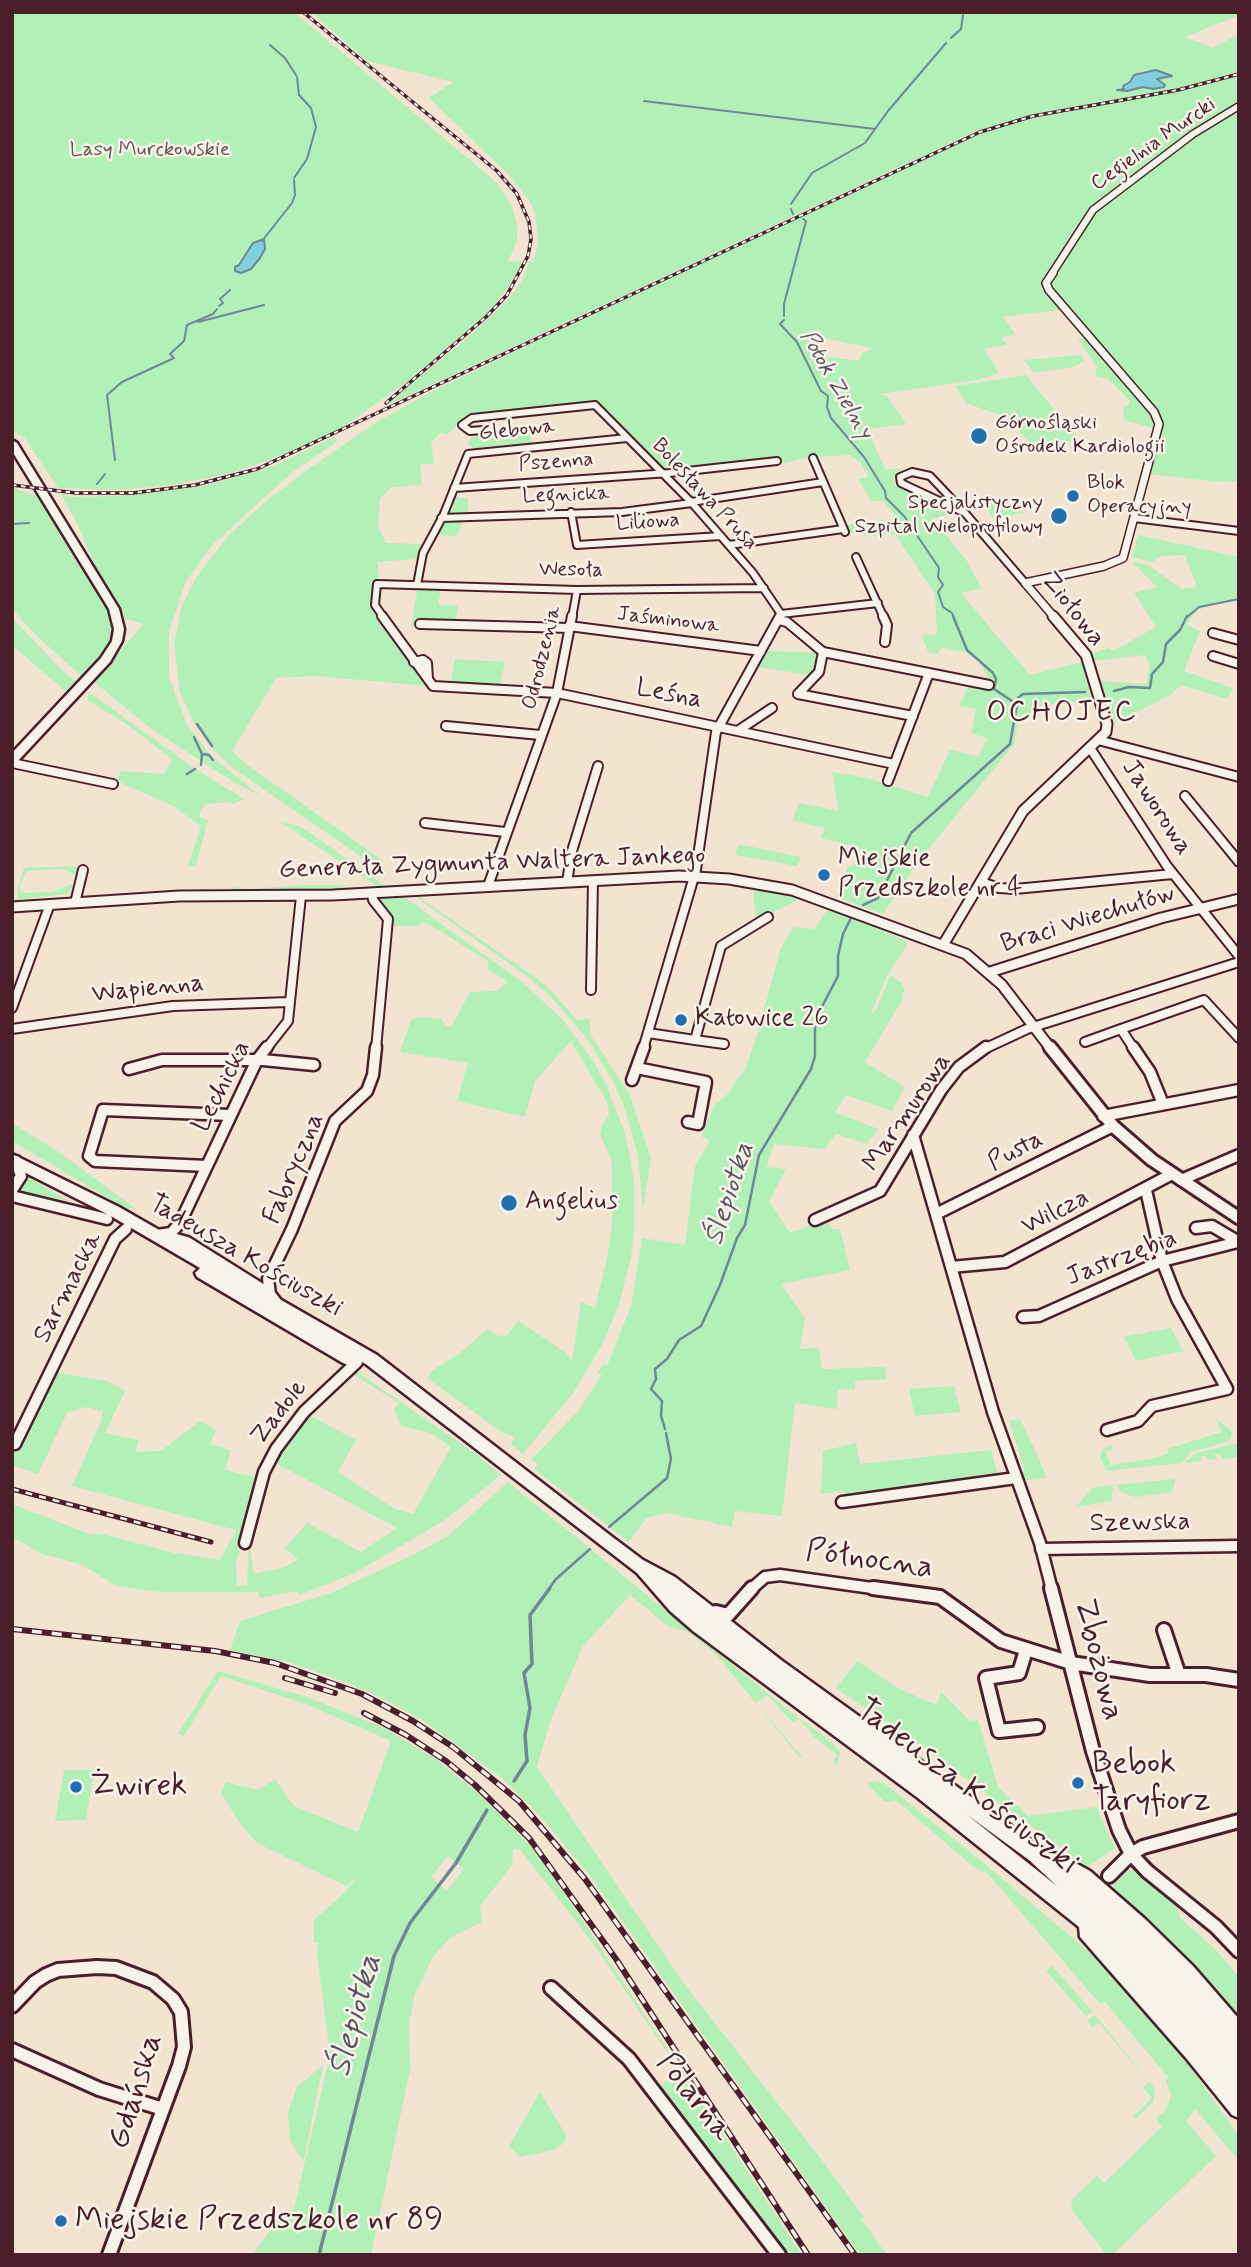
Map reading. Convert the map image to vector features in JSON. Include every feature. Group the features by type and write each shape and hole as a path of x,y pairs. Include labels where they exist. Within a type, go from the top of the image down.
{"main road":[{"path":"12,437 30,457 69,519 88,566"},
{"path":"12,443 118,618 117,641 106,660 12,762"},
{"name":"Tadeusza Kościuszki","path":"14,1160 159,1235 275,1300 372,1360 637,1565 699,1625 915,1785 1061,1900 1155,1984 1239,2081"},
{"name":"Tadeusza Kościuszki","path":"55,1183 107,1219 356,1362 404,1385"},
{"name":"Tadeusza Kościuszki","path":"637,1565 669,1582 775,1666 1036,1853 1175,1985 1239,2059"},
{"path":"1036,1853 1083,1878 1113,1904 1186,1973 1239,2034"},
{"path":"1061,1900 1193,2050 1239,2108"}],"street":[{"name":"Cegielnia Murcki","path":"1025,583 1119,561 1127,547 1159,424 1158,418 1064,309 1046,283 1093,210 1193,134 1239,106"},
{"name":"Bolesława Prusa","path":"484,430 470,431 462,425 472,418 595,405 692,502 764,588 780,617 822,652"},
{"name":"Glebowa","path":"417,585 423,553 441,519 466,456 472,453 626,438"},
{"path":"729,545 844,531 813,458"},
{"name":"Pszenna","path":"454,488 661,473 776,461"},
{"name":"Ziołowa","path":"965,513 907,487 901,483 900,477 909,472 926,474 965,513 1086,655 1107,724 1106,732 1098,740"},
{"name":"Legnicka","path":"441,519 622,512 823,482"},
{"path":"571,512 577,555"},
{"path":"1134,518 1239,531"},
{"name":"Liliowa","path":"577,545 721,536"},
{"path":"856,557 887,625 885,642"},
{"name":"Wesoła","path":"431,682 375,606 377,584 577,590 764,588"},
{"name":"Odrodzenia","path":"488,886 505,832 557,693 577,590"},
{"path":"632,1080 694,877 718,726 780,617 878,603"},
{"name":"Jaśminowa","path":"420,624 569,627 761,651"},
{"path":"1213,633 1239,640"},
{"path":"913,716 798,694 819,672 822,652 989,685"},
{"path":"1213,656 1239,664"},
{"path":"888,781 929,673"},
{"name":"Leśna","path":"431,682 557,693 894,764"},
{"path":"739,730 772,708"},
{"name":"Odrodzenia","path":"446,726 540,735"},
{"path":"943,945 1023,811 1098,740 1239,777"},
{"name":"Jaworowa","path":"1090,748 1173,874 1239,956"},
{"path":"12,762 113,784"},
{"path":"567,882 572,851 598,766"},
{"path":"1185,796 1239,862"},
{"path":"425,824 505,832"},
{"path":"75,903 83,870"},
{"path":"981,882 999,888 1015,889 1173,874"},
{"name":"Generała Zygmunta Waltera Jankego","path":"12,907 193,896 301,896 694,877 729,879 792,890 943,945 990,972 1113,1126 1177,1177 1239,1218"},
{"path":"591,990 593,880"},
{"name":"Fabryczna","path":"268,1279 292,1229 335,1121 367,1091 373,1075 388,919 373,900 372,893"},
{"name":"Lechicka","path":"159,1235 174,1231 180,1223 257,1060 288,1020 301,896"},
{"name":"Braci Wiechułów","path":"990,972 1081,942 1239,899"},
{"path":"12,1008 50,904"},
{"path":"695,1040 721,946 768,917"},
{"name":"Marmurowa","path":"815,1220 880,1191 913,1135 959,1067 989,1045 1034,1026 1239,962"},
{"path":"1085,1042 1204,1000 1239,1038"},
{"name":"Wapienna","path":"12,1029 173,1006 289,1002"},
{"path":"1121,1029 1150,1072 1163,1104"},
{"path":"648,1033 724,1044"},
{"path":"129,1069 162,1060 257,1060 314,1065"},
{"path":"637,1068 706,1082 698,1124 688,1122"},
{"path":"1103,1116 1239,1090"},
{"path":"207,1166 95,1161 89,1156 103,1110 230,1115"},
{"name":"Pusta","path":"937,1213 1113,1126"},
{"name":"Zbożowa","path":"913,1135 993,1412 1041,1549 1109,1803 1131,1853"},
{"name":"Wilcza","path":"951,1268 1005,1262 1146,1190 1239,1155"},
{"path":"12,1190 21,1176 14,1160"},
{"path":"1107,1430 1138,1421 1152,1406 1227,1390 1177,1299 1163,1261 1146,1190"},
{"path":"12,1196 107,1219"},
{"path":"180,1223 181,1240"},
{"path":"1196,1228 1212,1226 1238,1242"},
{"name":"Sarmacka","path":"15,1444 115,1239 126,1229"},
{"path":"159,1235 181,1240 253,1282 275,1300"},
{"name":"Jastrzębia","path":"1023,1317 1039,1316 1163,1261 1238,1242"},
{"path":"253,1282 268,1279 275,1300"},
{"name":"Zadole","path":"245,1543 264,1472 276,1449 304,1412 356,1362"},
{"path":"842,1502 1016,1478"},
{"name":"Szewska","path":"1041,1549 1239,1546"},
{"name":"Północna","path":"669,1582 690,1591 720,1615 728,1615 757,1582 765,1577 780,1575 940,1597 1001,1641 1071,1663 1150,1675 1206,1675 1239,1680"},
{"path":"1164,1630 1179,1675"},
{"path":"1026,1650 1019,1673 986,1678 999,1731 1037,1727"},
{"path":"1083,1878 1109,1876 1131,1853 1156,1843 1239,1821"},
{"path":"1131,1853 1162,1884 1216,1927 1239,1951"},
{"path":"1109,1876 1113,1904"},
{"name":"Gdańska","path":"12,2006 35,1982 58,1970 116,1968 153,1982 173,1999 181,2012 184,2028 179,2066 109,2255"},
{"name":"Polarna","path":"551,1988 629,2059 779,2255"},
{"path":"12,2050 99,2089 163,2109"}],"green space":[{"name":"Lasy Murckowskie","path":"12,12 294,12 496,182 512,206 517,226 517,240 508,262 523,261 518,274 478,322 408,381 338,430 284,455 228,474 171,485 121,490 58,488 25,438 12,431"},
{"path":"311,12 960,12 963,15 987,12 994,15 1003,12 1239,12 1239,15 1185,37 1213,48 1239,34 1239,73 1183,88 1031,115 972,133 382,408 466,339 510,298 523,279 529,262 534,262 538,241 535,213 529,200 509,175 429,98 453,82 367,61","holes":["1156,70 1171,77 1157,79 1166,86 1164,87 1118,90 1123,89 1132,77 1141,71"]},
{"path":"1239,76 1239,103 1232,109 1239,109 1239,481 1219,482 1148,474 1162,424 1066,309 1003,317 1016,335 1001,337 1007,345 984,349 999,373 977,380 880,394 887,396 906,424 870,429 869,433 885,469 904,469 895,473 898,474 894,477 895,485 952,513 933,519 967,561 981,588 961,593 1030,675 1082,662 1092,700 1039,706 1028,717 1019,717 1014,744 918,862 883,914 836,897 848,866 852,867 860,848 821,838 825,828 792,821 799,803 839,811 832,772 867,778 928,797 950,750 979,756 987,738 971,733 976,709 959,706 973,678 989,682 980,661 964,652 942,647 938,654 928,652 922,635 937,634 935,594 895,534 871,536 849,533 847,525 897,518 883,501 871,501 858,479 869,477 861,463 850,455 810,457 784,463 767,460 660,470 595,405 465,417 447,435 441,433 431,442 434,463 420,465 422,485 392,487 380,498 378,526 386,543 423,544 416,559 378,562 378,582 373,604 427,686 316,676 276,678 232,751 249,766 383,861 376,867 233,768 212,748 194,723 180,692 174,644 182,606 195,579 228,536 264,503 377,422 427,394 613,304 976,135 1034,117 1185,90","holes":["814,331 823,338 872,348 862,353 859,361 820,356"]},
{"path":"1085,338 1153,418 1153,428 1124,420 1123,407 1129,405 1130,401 1107,378 1095,376 1097,367 1078,339"},
{"path":"1081,355 1085,361 1073,367 1034,373 1024,360"},
{"path":"1026,375 1079,441 1035,447 1005,417 966,403 955,386"},
{"path":"528,428 533,445 474,450 468,444 471,438 483,432"},
{"path":"334,437 337,442 294,471 213,544 185,583 169,632 169,677 187,725 212,757 261,796 235,783 149,727 93,681 144,624 126,619 100,577 78,525 61,494 72,497 119,496 204,486 274,466"},
{"path":"12,488 38,496 109,609 112,641 106,655 85,679 38,637 12,609"},
{"path":"454,497 468,498 468,513 456,536 437,535"},
{"path":"1003,500 1025,513 993,518 983,505 988,504 987,501"},
{"path":"1138,535 1239,557 1239,601 1218,603 1198,610 1186,624 1200,631 1184,671 1233,688 1227,699 1181,685 1172,694 1115,723 1101,681 1146,684 1150,666 1145,655 1095,661 1091,654 1108,648 1113,651 1156,627 1134,593 1157,587 1132,562 1148,565 1182,589 1197,587 1185,555 1161,556 1152,562 1132,557"},
{"path":"418,587 441,587 438,605 458,606 455,623 418,622 417,626 411,626"},
{"path":"12,618 80,685 70,695 12,645"},
{"path":"768,651 820,653 817,668 810,675 759,667"},
{"path":"455,659 505,662 499,689 450,686"},
{"path":"89,692 194,768 244,799 232,805 232,802 206,804 200,811 200,817 208,820 196,866 188,866 201,826 173,806 117,781 121,771 165,774 172,759 126,724 87,700"},
{"path":"279,821 299,826 386,887 377,886"},
{"path":"739,844 801,857 797,866 735,855"},
{"path":"73,866 78,869 76,876 65,869 26,871 19,890 24,893 54,892 71,884 73,886 67,894 14,900 18,898 18,889 24,868"},
{"path":"343,885 343,889 229,890 233,887 248,889"},
{"path":"747,888 800,899 761,918 756,916 753,890"},
{"path":"401,895 521,981 563,1020 594,1062 606,1084 624,1131 630,1156 634,1182 634,1231 631,1258 619,1304 604,1341 573,1393 523,1454 511,1444 515,1437 503,1433 427,1378 433,1370 459,1354 487,1329 498,1336 507,1335 518,1321 565,1352 572,1361 581,1302 595,1308 612,1224 611,1159 600,1135 602,1125 609,1115 607,1102 571,1041 535,1081 525,1117 457,1101 468,1063 400,1052 411,1020 421,1017 442,1019 446,1027 452,1026 470,992 497,991 508,982 488,969 488,961 423,922 419,926 393,926 392,914 379,899"},
{"path":"413,895 535,977 551,990 577,1020 590,1019 590,1034 630,1095 651,1158 643,1209 638,1155 624,1106 613,1081 586,1037 549,995 528,977"},
{"path":"829,908 906,941 907,945 888,974 870,1015 877,1008 890,976 903,983 903,999 865,1062 905,1087 892,1111 846,1095 835,1112 878,1129 867,1144 836,1134 824,1149 774,1144 766,1167 786,1169 769,1201 790,1233 826,1219 832,1229 840,1229 850,1270 781,1284 805,1318 800,1349 819,1348 822,1369 885,1367 887,1379 855,1381 855,1389 838,1390 837,1409 795,1403 782,1516 735,1511 732,1527 666,1513 646,1518 629,1542 534,1469 538,1465 532,1459 579,1410 602,1375 598,1373 602,1365 608,1364 631,1306 642,1238 685,1245 695,1166 710,1141 702,1137 704,1128 716,1103 726,1096 745,1070 781,947 794,927 814,929"},
{"path":"12,1123 56,1150 136,1209 125,1208 12,1141"},
{"path":"26,1176 69,1201 16,1191"},
{"path":"1171,1328 1183,1351 1136,1361 1124,1337"},
{"path":"356,1371 476,1454 501,1475 445,1520 353,1574 299,1595 297,1591 260,1598 258,1592 160,1592 116,1586 83,1565 42,1554 12,1537 12,1504 89,1534 102,1534 174,1553 220,1560 236,1530 72,1486 100,1424 103,1411 86,1407 67,1413 38,1474 12,1465 12,1447 52,1372 107,1381 125,1391 105,1433 139,1440 135,1452 161,1451 200,1421 216,1430 210,1444 231,1450 225,1470 259,1478 236,1563 237,1586 247,1586 249,1540 254,1574 285,1567 298,1559 285,1548 307,1523 361,1552 397,1528 274,1462 307,1414 356,1440 338,1472 395,1509 413,1514 451,1447 430,1433 401,1426 394,1409 399,1403 352,1374"},
{"path":"954,1386 961,1412 915,1416 909,1389"},
{"path":"1020,1419 1047,1478 1021,1481 1016,1473 1025,1471 1009,1421"},
{"path":"1216,1419 1232,1432 1230,1441 1191,1452 1181,1463 1107,1471 1100,1457 1102,1449 1111,1444 1113,1449 1105,1451 1111,1465 1151,1459 1169,1453 1167,1449 1222,1432"},
{"path":"856,1443 860,1464 991,1450 998,1475 847,1495 844,1491 821,1494 823,1451"},
{"path":"1239,1443 1239,1451 1236,1451 1239,1457 1222,1459 1220,1454 1215,1455 1217,1459 1207,1460 1206,1456 1201,1456 1202,1461 1185,1463 1196,1453"},
{"path":"1176,1479 1172,1492 1135,1497 1122,1493 1116,1485"},
{"path":"508,1482 787,1709 833,1743 840,1752 838,1765 833,1761 837,1755 814,1737 799,1719 792,1722 767,1695 756,1703 801,1759 716,1654 688,1632 669,1627 630,1595 583,1646 550,1722 537,1767 682,1981 821,2159 864,2217 861,2219 887,2255 860,2255 591,1877 541,1817 503,1779 422,1720 384,1699 288,1662 230,1650 240,1621 331,1593 415,1554 448,1536"},
{"path":"1113,1485 1112,1501 1076,1507 1092,1488"},
{"path":"858,1661 897,1688 937,1705 941,1692 970,1721 978,1720 998,1787 1028,1816 1096,1807 1115,1848 1087,1867 836,1688"},
{"path":"218,1671 307,1697 384,1728 434,1758 480,1795 529,1844 576,1910 802,2255 784,2255 661,2086 678,2068 592,1942 519,1848 513,1849 512,1865 480,1906 482,1922 451,1937 434,1955 415,1994 409,2023 410,2065 406,2069 411,2065 371,2255 252,2255 279,2219 294,2209 330,2055 317,1954 318,1943 314,1943 314,1920 359,1876 346,1886 257,1843 239,1822 221,1793 226,1782 258,1790 275,1779 294,1806 358,1832 391,1741 306,1704 221,1676 184,1736 178,1734","holes":["448,1856 464,1869 447,1891 431,1877"]},
{"name":"Żwirek","path":"64,1770 94,1770 86,1820 55,1821"},
{"path":"871,1781 884,1783 1089,1952 1169,2037 1239,2136 1237,2158 1195,2109 1186,2121 1216,2156 1112,2255 1107,2255 1071,2209 1072,2199 1097,2176 1104,2183 1162,2127 1156,2119 1166,2110 1171,2095 1165,2079 1170,2079 1104,2001 1100,2004 988,1874 975,1868 896,1800 885,1802 867,1784"},
{"path":"1132,1870 1177,1906 1180,1918 1215,1949 1239,1977 1239,2024 1119,1901 1114,1890 1114,1880 1119,1874 1121,1876"},
{"path":"1052,1966 1092,2011 1086,2016 1046,1971"},
{"path":"1095,2015 1155,2089 1153,2102 1137,2118 1133,2117 1152,2098 1143,2088 1149,2082 1099,2023 1093,2028 1087,2021"},
{"path":"323,2065 304,2161 290,2141 288,2113 297,2087"},
{"path":"540,2092 566,2135 565,2142 555,2150 520,2157 509,2146"}],"water":[{"path":"1156,70 1172,76 1157,79 1164,87 1117,90 1124,89 1123,86 1130,82 1134,75"},
{"path":"264,239 265,249 251,269 241,273 235,271 235,267 253,243"}],"waterway":[{"name":"Potok Zielny","path":"951,38 961,29 963,15"},
{"name":"Potok Zielny","path":"791,204 812,173 865,143 888,111 946,43"},
{"path":"270,45 285,58 296,75"},
{"path":"294,178 307,159 316,127 311,108 299,95 297,77"},
{"path":"644,101 875,129"},
{"path":"262,241 292,203 295,195 294,180"},
{"name":"Potok Zielny","path":"791,209 793,214"},
{"name":"Potok Zielny","path":"784,316 784,304 806,221 803,219"},
{"path":"219,306 223,303 220,299 230,290"},
{"path":"198,322 264,305"},
{"path":"115,460 107,395 122,382 174,358 170,354 184,341 187,325 213,314 217,309"},
{"name":"Potok Zielny","path":"784,320 780,324 797,342 821,391 828,396 827,407 831,418 864,457 885,491 886,498 904,516 939,568 938,577 943,585 938,592 943,607 952,613 954,618"},
{"path":"97,484 105,474"},
{"path":"12,524 29,523"},
{"name":"Ślepiotka","path":"1186,618 1199,607 1239,599"},
{"name":"Potok Zielny","path":"953,616 967,650 993,673 996,679 994,689 1015,703"},
{"name":"Ślepiotka","path":"1114,691 1129,687 1150,688 1152,674 1163,662 1166,644 1180,630 1186,618"},
{"name":"Ślepiotka","path":"863,905 878,898 911,833 1010,744 1018,698 1023,694 1085,692"},
{"path":"197,724 212,746"},
{"path":"194,737 202,754"},
{"path":"201,765 202,754"},
{"path":"202,754 209,755 213,760"},
{"path":"187,774 195,769"},
{"name":"Ślepiotka","path":"665,1429 661,1416 662,1401 651,1389 656,1379 655,1369 667,1359 679,1340 701,1326 720,1285 737,1238 745,1225 759,1155 811,1069 815,1056 815,1020 838,976 838,956 843,934 851,918"},
{"name":"Ślepiotka","path":"609,1527 667,1478 671,1459 666,1433"},
{"name":"Ślepiotka","path":"548,1590 556,1579 590,1549"},
{"name":"Ślepiotka","path":"514,1781 527,1761 525,1735 530,1708 524,1673 532,1664 530,1615 550,1588"},
{"name":"Ślepiotka","path":"319,2255 394,1956 410,1923 456,1863 487,1810"}],"railway":[{"path":"303,12 497,171 517,194 529,222 531,239 528,256 507,295 486,317 386,403"},
{"path":"12,485 76,493 133,493 195,485 257,469 980,132 1033,116 1178,90 1239,74"},
{"path":"12,1489 211,1542"},
{"path":"12,1629 215,1651 275,1663 362,1694 413,1721 453,1747 519,1801 585,1879 855,2255"},
{"path":"285,1678 335,1693"},
{"path":"364,1713 406,1735 446,1761 475,1785 529,1838 616,1959 808,2255"}],"place":[{"name":"Górnośląski Ośrodek Kardiologii","path":"979,436"},
{"name":"Blok Operacyjny","path":"1073,496"},
{"name":"Specjalistyczny Szpital Wieloprofilowy","path":"1059,516"},
{"name":"Miejskie Przedszkole nr 4","path":"824,875"},
{"name":"Katowice 26","path":"681,1020"},
{"name":"Angelius","path":"509,1203"},
{"name":"Bebok Taryfiorz","path":"1078,1783"},
{"name":"Żwirek","path":"76,1787"},
{"name":"Miejskie Przedszkole nr 89","path":"61,2221"}],"district":[{"name":"OCHOJEC","path":"1062,714"}]}
